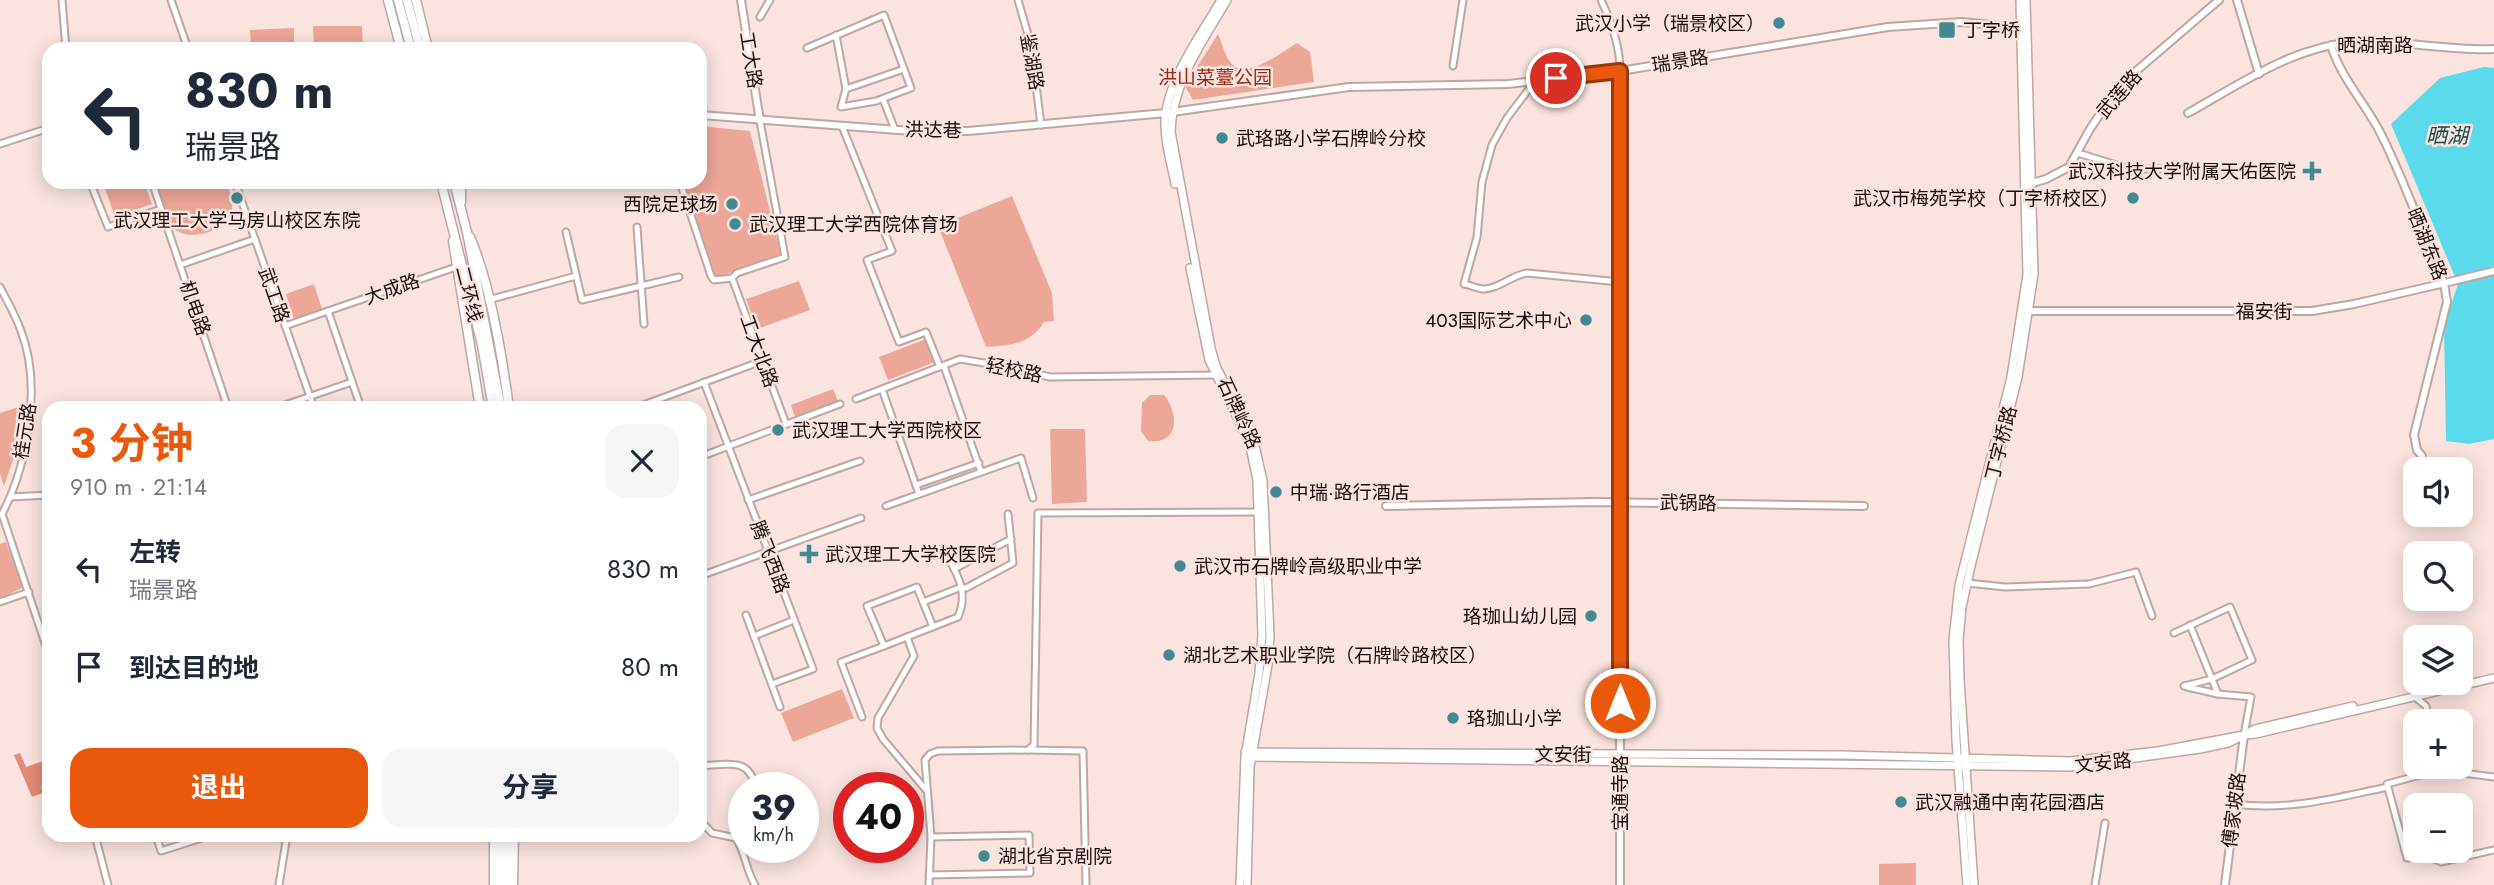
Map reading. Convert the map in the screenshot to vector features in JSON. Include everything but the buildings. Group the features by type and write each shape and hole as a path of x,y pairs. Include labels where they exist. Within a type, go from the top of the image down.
{"main road":[{"path":"388,0 399,42"},
{"path":"398,0 409,42"},
{"path":"407,0 418,42"},
{"path":"416,0 426,42"},
{"name":"石牌岭路","path":"1221,0 1172,86 1169,112 1173,149 1210,348 1218,375 1254,441 1262,473 1261,512 1269,647 1248,755 1240,885"},
{"name":"石牌岭路","path":"1169,112 1178,87 1227,0"},
{"name":"丁字桥路","path":"1967,885 1959,640 1967,583 2018,377 2034,274 2027,184 2020,0"},
{"name":"丁字桥路","path":"1974,885 1953,640 1963,567 2017,347 2026,275 2026,0"},
{"name":"二环线","path":"443,189 487,366 490,401"},
{"name":"二环线","path":"456,189 467,232 499,401"},
{"path":"461,189 461,205"},
{"path":"452,228 479,401"},
{"path":"467,232 479,258 508,401"},
{"name":"文安路","path":"2244,735 2494,676"},
{"name":"文安路","path":"2473,680 2494,676"},
{"name":"文安路","path":"1962,762 2071,767 2200,750 2228,743 2255,729 2403,695"},
{"name":"石牌岭路","path":"1247,885 1248,755"},
{"name":"文安街","path":"1248,755 1495,761 1620,757 1962,762"},
{"path":"494,842 494,885"},
{"path":"501,842 501,885"},
{"path":"509,842 511,885"},
{"path":"511,885 514,842"}],"street":[{"path":"62,0 65,42"},
{"path":"171,0 186,42"},
{"name":"工大路","path":"741,0 760,121"},
{"path":"760,17 770,0"},
{"name":"鉴湖路","path":"1018,0 1031,45 1041,125"},
{"path":"1453,66 1463,0"},
{"path":"1601,0 1617,41 1620,71"},
{"name":"武莲路","path":"2027,184 2046,180 2069,167 2101,113 2135,72 2219,0"},
{"path":"2237,0 2259,74"},
{"path":"807,48 836,35 884,15 911,88 883,99 841,107 846,89 836,35"},
{"name":"瑞景路","path":"1169,112 1349,87 1508,84 1620,71 1888,27 1962,22 2021,28"},
{"name":"晒湖南路","path":"2188,113 2259,74 2308,51 2332,45 2388,43 2494,49"},
{"name":"晒湖东路","path":"2332,45 2335,60 2366,106 2382,136 2447,283 2447,302 2414,435 2417,450 2422,456"},
{"path":"846,89 904,69"},
{"name":"宝通寺路","path":"1619,885 1620,71"},
{"path":"1535,81 1507,118 1492,145 1482,182 1477,237 1464,284 1482,289 1492,288 1516,274 1527,273 1620,282"},
{"path":"883,99 895,130"},
{"name":"洪达巷","path":"707,116 895,130 968,131 1169,112"},
{"path":"682,189 714,280 732,278 737,273 785,257 760,121"},
{"path":"842,126 892,251 867,260 900,342 926,332 981,472"},
{"path":"0,144 42,130"},
{"path":"2078,153 2129,169 2161,169"},
{"path":"93,189 108,227 161,209"},
{"name":"机电路","path":"154,189 226,401"},
{"name":"武工路","path":"236,189 312,401"},
{"path":"637,227 643,324"},
{"path":"566,232 582,300 679,277"},
{"path":"180,265 254,239"},
{"name":"大成路","path":"285,326 456,267"},
{"name":"福安街","path":"2030,311 2312,311 2354,304 2494,271"},
{"path":"488,300 576,276"},
{"name":"工大北路","path":"732,278 786,424"},
{"name":"桂元路","path":"0,287 22,332 29,366 31,412 11,497 1,511 42,628"},
{"path":"328,312 358,401"},
{"name":"轻校路","path":"856,399 960,359 1050,377 1218,375"},
{"path":"654,401 762,361"},
{"path":"296,401 352,382"},
{"name":"腾飞西路","path":"704,382 813,669 772,684"},
{"path":"882,389 919,494"},
{"path":"707,454 840,404"},
{"path":"886,506 1021,458 1033,498"},
{"path":"748,500 860,461"},
{"path":"916,485 979,463"},
{"path":"11,497 42,495"},
{"name":"武锅路","path":"1385,506 1620,502 1864,506"},
{"path":"1027,750 1035,741 1038,513 1261,512"},
{"path":"923,602 962,588 1013,563 1009,514"},
{"path":"707,574 861,518"},
{"path":"954,569 1011,539"},
{"path":"862,717 841,662 958,617 964,601 962,588 943,548"},
{"path":"1967,583 2005,587 2089,584 2136,572 2152,617"},
{"path":"884,646 867,606 918,587 933,627"},
{"path":"0,602 29,592"},
{"path":"2174,633 2230,607 2252,660 2212,679 2184,686 2218,694 2251,697 2244,735"},
{"path":"746,615 780,707"},
{"path":"754,636 794,620"},
{"path":"2190,625 2218,694"},
{"path":"907,637 914,656 878,718 877,728 883,739 928,791"},
{"path":"2415,696 2427,709"},
{"name":"傅家坡路","path":"2225,885 2244,735"},
{"path":"929,885 930,837 925,760 934,752 1027,750 1083,751 1086,885"},
{"path":"707,766 740,764 751,772"},
{"path":"2473,774 2494,777"},
{"path":"2403,779 2387,784 2407,858 2430,857 2441,862 2494,850"},
{"path":"2234,804 2258,807 2299,806 2388,787"},
{"path":"2095,885 2105,823"},
{"path":"707,828 712,834 728,837"},
{"path":"929,875 1030,873 1029,835 930,837"},
{"path":"97,842 108,885"},
{"path":"158,842 161,850 188,842"},
{"path":"279,885 286,842"},
{"path":"745,863 755,885"}],"green space":[{"path":"313,26 362,26 363,42 314,42"},
{"path":"294,28 294,42 251,42 250,30"},
{"name":"洪山菜薹公园","path":"1218,34 1227,58 1238,68 1246,69 1274,58 1297,43 1310,52 1314,82 1193,100 1185,86"},
{"name":"武汉理工大学西院体育场","path":"707,127 750,131 781,255 715,278 685,189 707,189"},
{"path":"105,189 147,189 152,204 115,217"},
{"path":"157,189 228,189 232,199 232,209 222,224 214,230 194,235 176,230 169,224"},
{"path":"1012,196 1052,293 1054,321 1044,322 1033,335 1019,342 986,347 938,226"},
{"path":"799,281 810,310 757,329 746,299"},
{"path":"314,284 322,309 294,319 286,294"},
{"path":"926,339 935,362 888,380 879,357"},
{"path":"833,389 838,401 795,417 791,405"},
{"path":"1150,395 1164,395 1174,419 1171,433 1158,441 1148,441 1141,431 1142,403"},
{"path":"22,406 20,440 4,486 0,474 0,413"},
{"path":"1050,429 1085,429 1087,502 1052,504"},
{"path":"6,542 24,587 0,598 0,544"},
{"path":"842,689 854,718 793,742 781,713"},
{"path":"1916,863 1916,885 1879,885 1879,864"}],"shaded area":[{"path":"20,753 26,767 42,761 42,793 32,797 14,755"}],"water":[{"name":"晒湖","path":"2484,67 2494,68 2494,439 2469,444 2446,441 2444,326 2458,284 2391,124 2440,78"}],"place":[{"name":"武汉小学（瑞景校区）","path":"1779,23"},
{"name":"丁字桥","path":"1947,30"},
{"name":"武珞路小学石牌岭分校","path":"1222,138"},
{"name":"武汉科技大学附属天佑医院","path":"2312,171"},
{"name":"武汉理工大学马房山校区东院","path":"237,198"},
{"name":"武汉市梅苑学校（丁字桥校区）","path":"2133,198"},
{"name":"西院足球场","path":"732,204"},
{"name":"武汉理工大学西院体育场","path":"735,224"},
{"name":"403国际艺术中心","path":"1586,320"},
{"name":"武汉理工大学西院校区","path":"778,430"},
{"name":"中瑞·路行酒店","path":"1276,492"},
{"name":"武汉理工大学校医院","path":"809,554"},
{"name":"武汉市石牌岭高级职业中学","path":"1180,566"},
{"name":"珞珈山幼儿园","path":"1591,616"},
{"name":"湖北艺术职业学院（石牌岭路校区）","path":"1169,655"},
{"name":"珞珈山小学","path":"1453,718"},
{"name":"武汉融通中南花园酒店","path":"1901,802"},
{"name":"湖北省京剧院","path":"984,856"}],"route":[{"path":"1556,78 1620,71 1620,703"}]}
